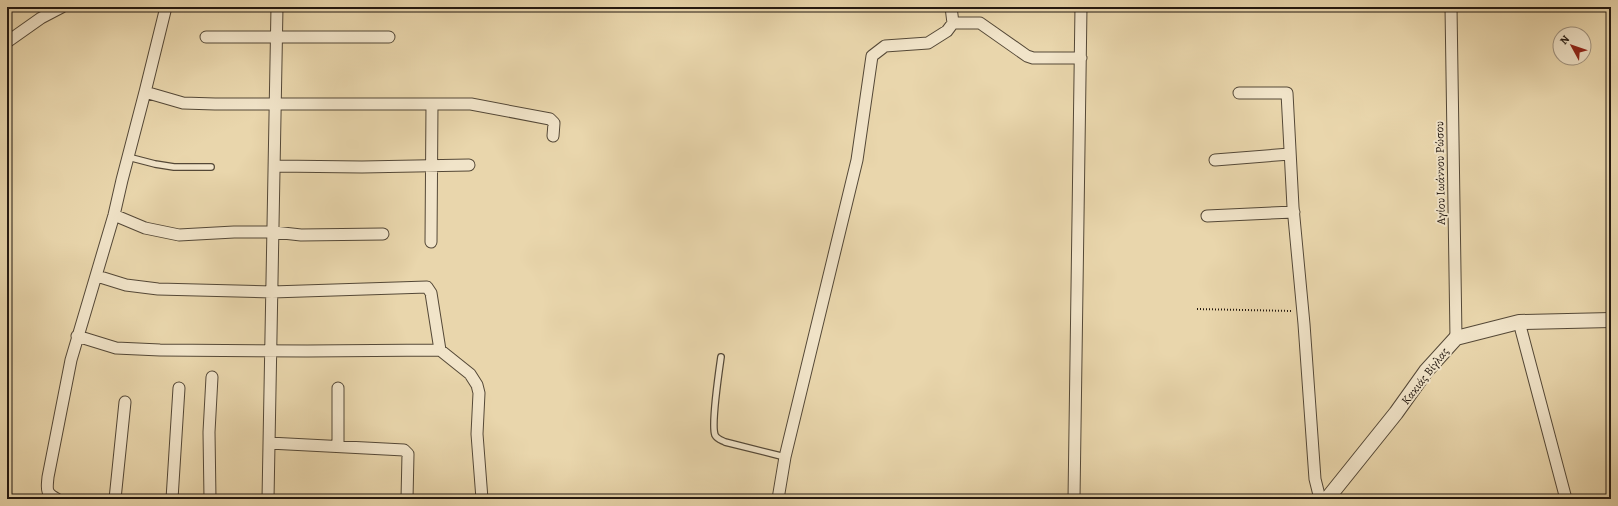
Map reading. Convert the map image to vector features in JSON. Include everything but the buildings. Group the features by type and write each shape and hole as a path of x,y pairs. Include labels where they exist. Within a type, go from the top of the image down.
{"street":[{"path":"7,42 41,18 62,7"},
{"path":"57,499 50,496 47,490 48,477 71,360 114,215 166,7"},
{"path":"268,499 277,7"},
{"path":"778,499 785,457 856,160 872,56 885,46 928,43 947,32 953,23 951,7"},
{"path":"1074,499 1081,7"},
{"name":"Αγίου Ιωάννου Ρώσου","path":"1451,7 1456,338"},
{"path":"953,23 980,23 1027,56 1033,58 1081,58"},
{"path":"206,38 390,37"},
{"path":"145,92 183,103 470,104 550,119 554,123 553,136"},
{"path":"1239,93 1286,93 1315,479 1320,499"},
{"path":"430,242 432,104"},
{"path":"1215,160 1290,154"},
{"path":"275,166 469,165"},
{"path":"1207,216 1294,212"},
{"path":"114,215 145,228 179,235 234,232 274,232 301,235 383,234"},
{"path":"97,276 126,285 158,289 272,292 427,287 431,293 440,350"},
{"name":"Κακιάς Βίγλας","path":"1327,499 1396,413 1426,371 1456,338 1519,322 1611,320"},
{"path":"1519,322 1566,499"},
{"path":"77,336 116,348 160,350 440,350 470,374 477,385 479,393 477,434 482,499"},
{"path":"210,499 209,432 212,377"},
{"path":"172,499 179,388"},
{"path":"338,388 338,446"},
{"path":"115,499 125,402"},
{"path":"269,443 404,450 408,454 407,499"}],"lane":[{"path":"128,157 174,167 211,167"},
{"path":"720,357 715,434 719,440 725,442 785,457"}],"path":[{"path":"1197,310 1303,311"}]}
